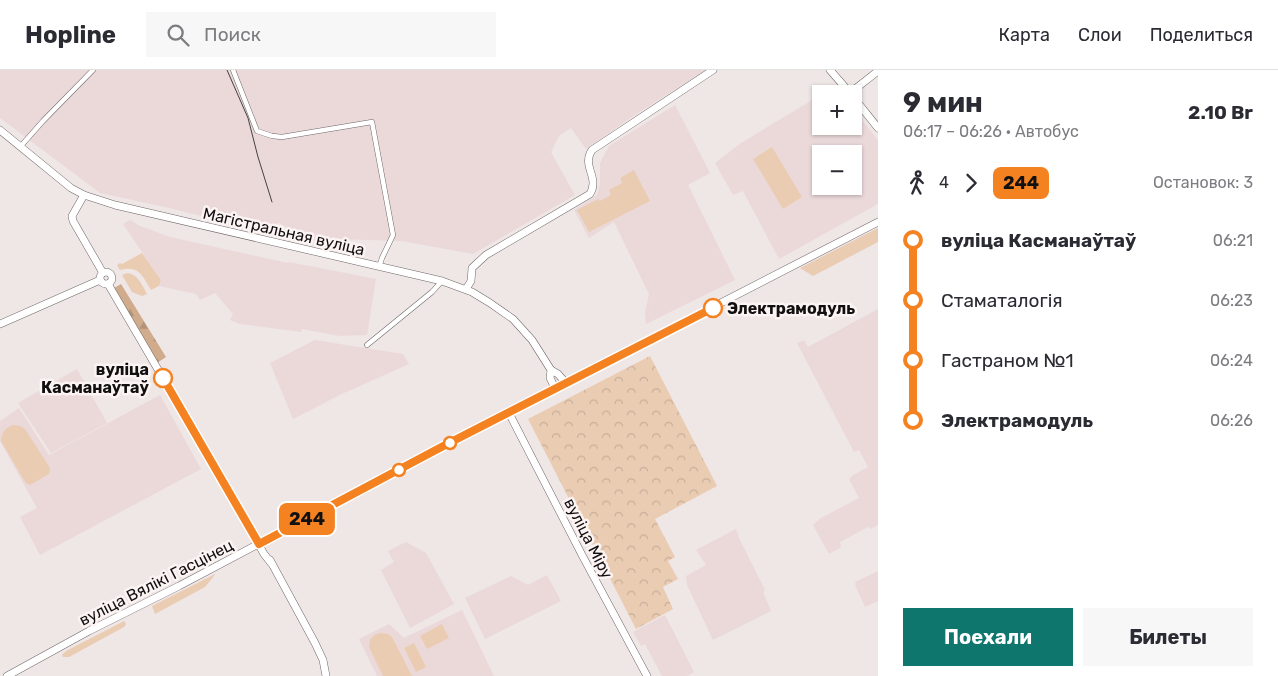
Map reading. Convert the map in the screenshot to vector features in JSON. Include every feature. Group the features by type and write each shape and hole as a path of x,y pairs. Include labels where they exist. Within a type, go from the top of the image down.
{"main road":[{"path":"466,289 471,281 472,268 486,255 590,194 594,182 588,162 592,150 713,70"},
{"path":"830,70 842,85"},
{"path":"861,85 878,71"},
{"path":"862,108 878,128"},
{"name":"Магістральная вуліца","path":"0,130 71,188 84,195 115,205 442,281 466,289 490,303 513,320 532,340 551,370"},
{"path":"84,195 72,216 73,221 101,277"},
{"name":"вуліца Вялікі Гасцінец","path":"7,676 89,631 172,590 555,388 878,222"},
{"path":"0,324 101,277 107,272 112,276 112,280 108,284 264,554 272,563 315,643 323,660 326,676"},
{"path":"555,388 550,378 551,370 558,374 566,383"},
{"name":"вуліца Міру","path":"509,413 647,676"}],"street":[{"path":"20,147 93,70"},
{"path":"233,70 257,131 264,134 282,137 372,122 393,234 379,267"},
{"path":"367,346 432,292 442,281"}],"shaded area":[{"path":"0,70 705,70 586,149 571,128 559,136 551,152 575,195 473,254 402,241 331,239 311,241 279,223 275,224 274,234 100,193 0,118"},
{"path":"812,100 812,135 862,135 862,120 878,140 878,204 779,259 743,191 733,195 715,163 741,143"},
{"path":"675,105 710,173 688,185 735,280 646,324 645,313 649,294 614,222 589,238 574,210 597,195 600,184 600,163 609,146"},
{"path":"130,220 140,226 170,237 288,263 376,279 367,335 340,336 302,329 301,332 240,324 230,320 233,314 215,293 200,300 196,294 159,286 161,280 123,224"},
{"name":"Электрамодуль","path":"878,309 878,525 870,529 868,527 840,542 840,548 829,554 813,525 821,518 859,498 849,479 868,467 859,450 854,452 797,343 804,340 808,347"},
{"path":"315,340 403,354 409,364 342,394 293,419 270,363"},
{"path":"77,369 107,423 51,453 18,403"},
{"path":"160,395 201,469 40,555 20,517 37,508 0,441 0,421 19,408 49,455"},
{"path":"736,529 765,590 763,592 771,611 713,640 687,585 686,576 706,565 696,550"},
{"path":"406,542 426,553 454,604 410,628 381,570 394,562 388,551"},
{"path":"878,571 878,601 865,607 855,582"},
{"path":"547,575 561,601 485,639 465,598 511,576 528,585"},
{"path":"462,610 494,676 377,676 359,639 389,624 404,638"},
{"path":"665,615 694,672 687,676 662,676 645,644 641,646 633,632"}],"green space":[{"path":"772,147 802,197 783,209 753,159"},
{"path":"634,170 650,201 589,232 577,210 598,199 600,201 611,195 609,190 622,183 620,178"},
{"path":"878,228 878,242 813,276 800,268"},
{"path":"142,253 161,280 159,286 151,290 139,272 132,269 120,270 117,265"},
{"path":"127,273 137,278 147,294 142,296 132,292 122,275"},
{"path":"121,284 166,357 157,363 114,288"},
{"path":"650,356 717,486 655,519 675,557 668,561 678,579 663,587 673,609 636,629 528,419"},
{"path":"13,425 25,429 50,468 49,474 30,485 25,482 1,441 4,431"},
{"path":"215,574 205,587 155,614 152,606"},
{"path":"124,621 126,624 124,627 69,657 63,657 62,655 66,651"},
{"path":"442,624 449,638 427,649 420,636"},
{"path":"381,633 392,637 412,676 383,676 369,647 372,637"},
{"path":"414,643 426,667 416,672 404,648"}],"railway":[{"path":"227,70 248,118 272,202"}],"bus line":[{"name":"244","path":"163,378 259,544 449,443 713,308"}],"place":[{"name":"Электрамодуль","path":"713,308"},
{"name":"вуліца Касманаўтаў","path":"163,378"}]}
